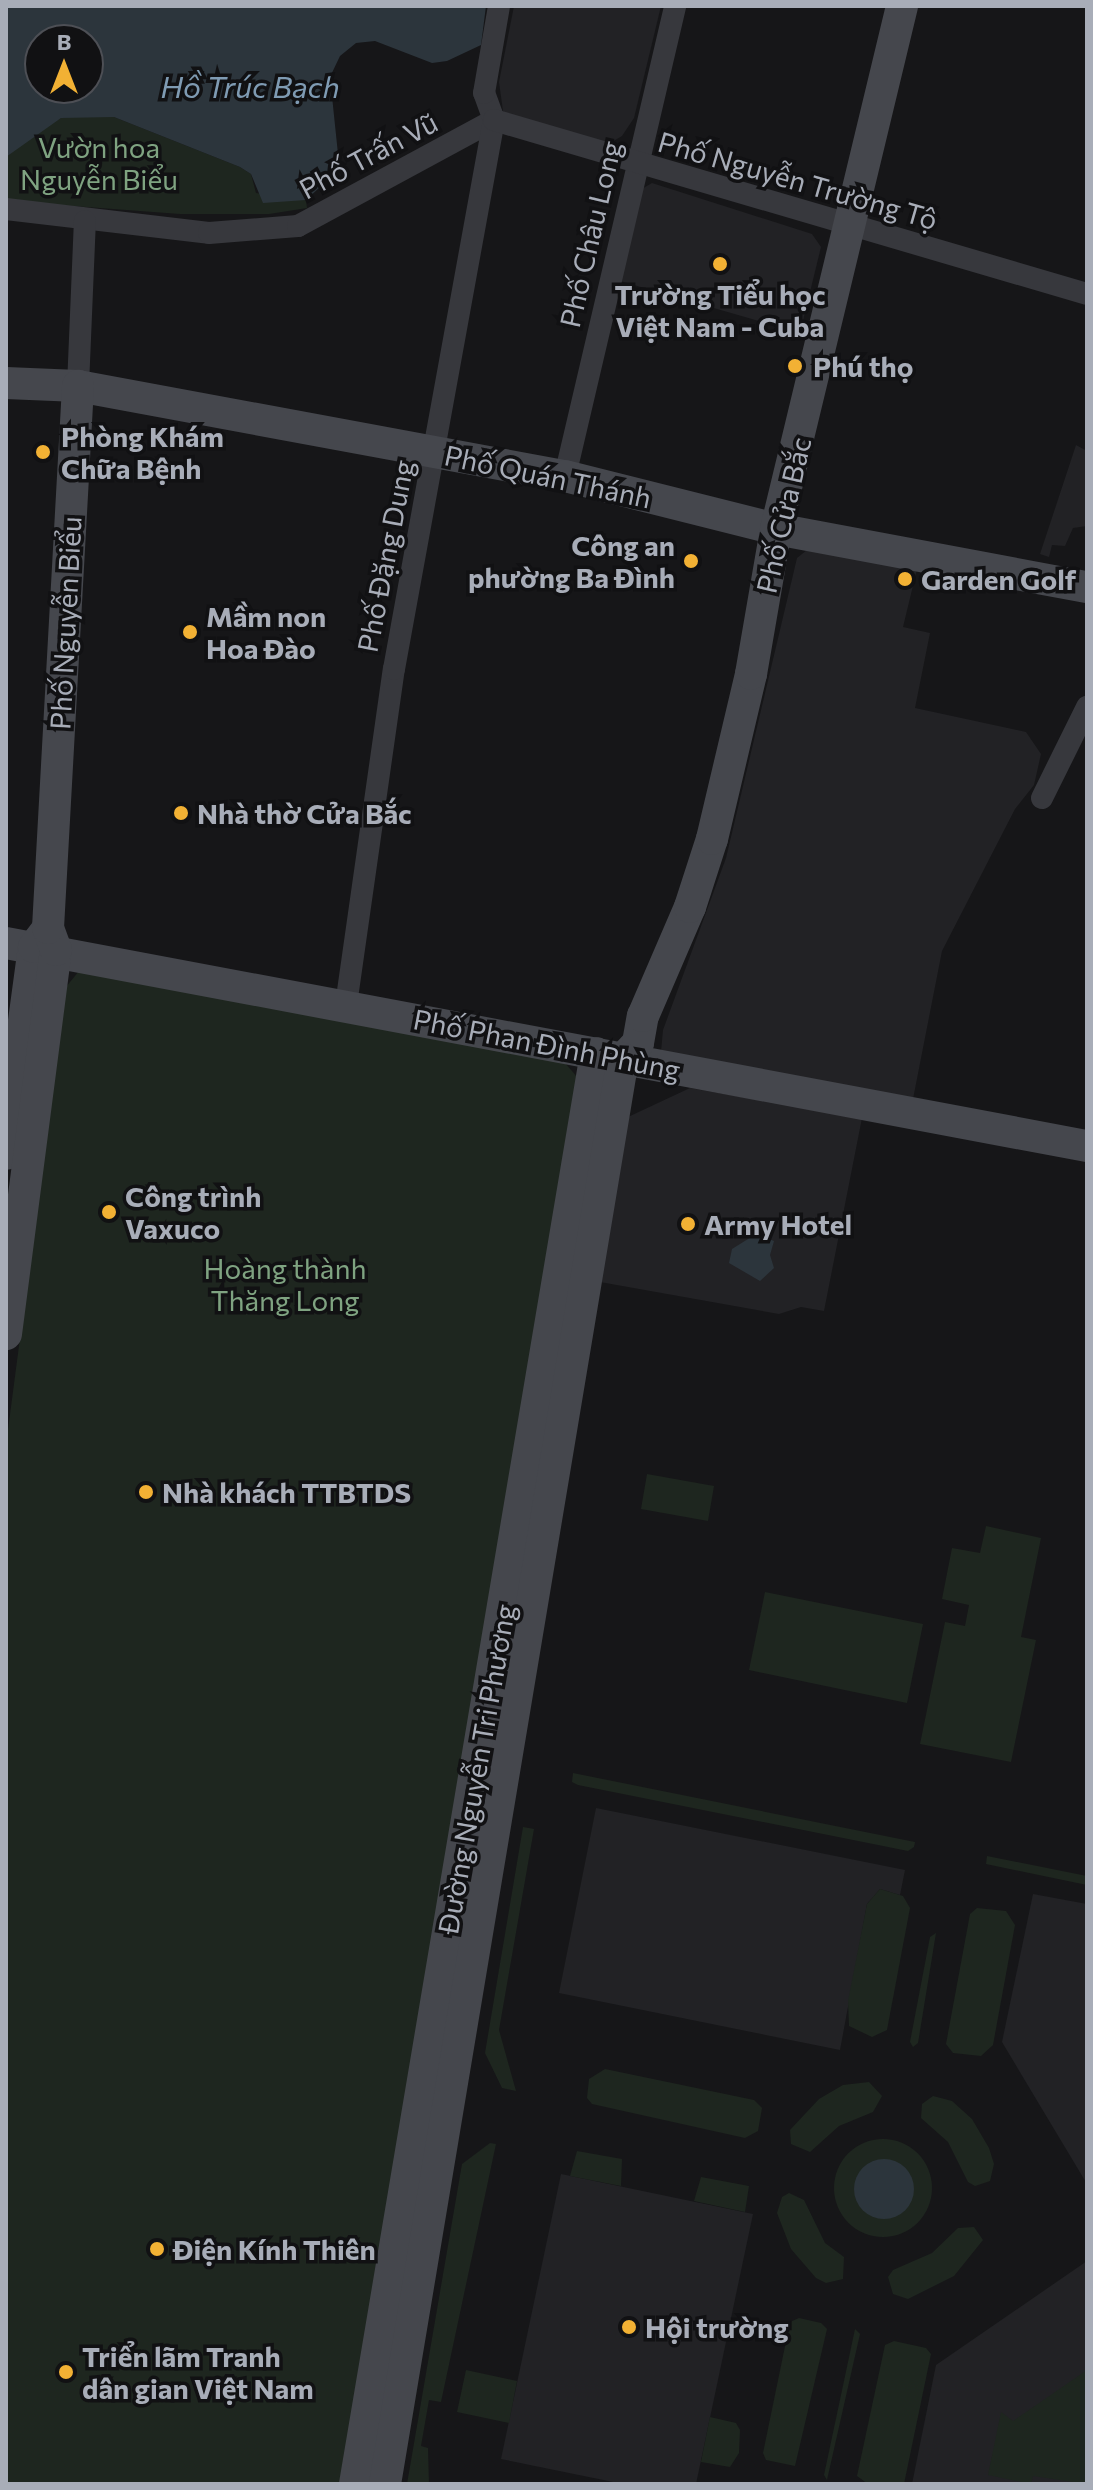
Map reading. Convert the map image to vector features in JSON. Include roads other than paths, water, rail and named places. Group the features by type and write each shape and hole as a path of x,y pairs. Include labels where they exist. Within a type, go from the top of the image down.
{"street":[{"path":"494,120 484,93 499,6"},
{"name":"Phố Châu Long","path":"565,476 675,6"},
{"name":"Phố Cửa Bắc","path":"609,1056 643,1016 690,907 712,839 751,674 776,529 902,6"},
{"name":"Phố Nguyễn Trường Tộ","path":"494,120 636,165 1087,294"},
{"name":"Phố Trấn Vũ","path":"6,209 85,221 209,233 298,226 494,120"},
{"name":"Phố Đặng Dung","path":"346,1005 394,669 436,452 468,242 494,120"},
{"name":"Phố Nguyễn Biểu","path":"36,942 78,386 85,221"},
{"name":"Phố Quán Thánh","path":"6,383 78,386 565,476 776,529 1087,587"},
{"path":"1042,798 1087,707"},
{"path":"6,1154 36,942"},
{"path":"6,1334 36,942"},
{"name":"Phố Phan Đình Phùng","path":"36,942 346,1005 1087,1146"},
{"name":"Đường Nguyễn Tri Phương","path":"355,2484 609,1056"},
{"name":"Đường Nguyễn Tri Phương","path":"385,2484 609,1056"}],"water":[{"name":"Hồ Trúc Bạch","path":"6,6 486,6 481,45 447,61 432,63 375,41 356,43 340,56 330,77 338,154 332,176 306,200 263,203 251,174 240,167 114,117 61,118 6,157"},
{"path":"756,1234 774,1241 770,1255 774,1268 760,1281 729,1263 732,1249"},
{"path":"884,2159 906,2167 914,2189 906,2211 884,2219 862,2211 854,2189 862,2167"}],"place":[{"name":"Trường Tiểu học Việt Nam - Cuba","path":"720,264"},
{"name":"Phú thọ","path":"795,366"},
{"name":"Phòng Khám Chữa Bệnh","path":"43,452"},
{"name":"Công an phường Ba Đình","path":"691,561"},
{"name":"Garden Golf","path":"905,579"},
{"name":"Mầm non Hoa Đào","path":"190,632"},
{"name":"Nhà thờ Cửa Bắc","path":"181,813"},
{"name":"Công trình Vaxuco","path":"109,1212"},
{"name":"Army Hotel","path":"688,1224"},
{"name":"Nhà khách TTBTDS","path":"146,1492"},
{"name":"Điện Kính Thiên","path":"157,2249"},
{"name":"Hội trường","path":"629,2327"},
{"name":"Triển lãm Tranh dân gian Việt Nam","path":"66,2372"}],"park label":[{"name":"Vườn hoa Nguyễn Biểu","path":"99,163"},
{"name":"Hoàng thành Thăng Long","path":"285,1284"}]}
